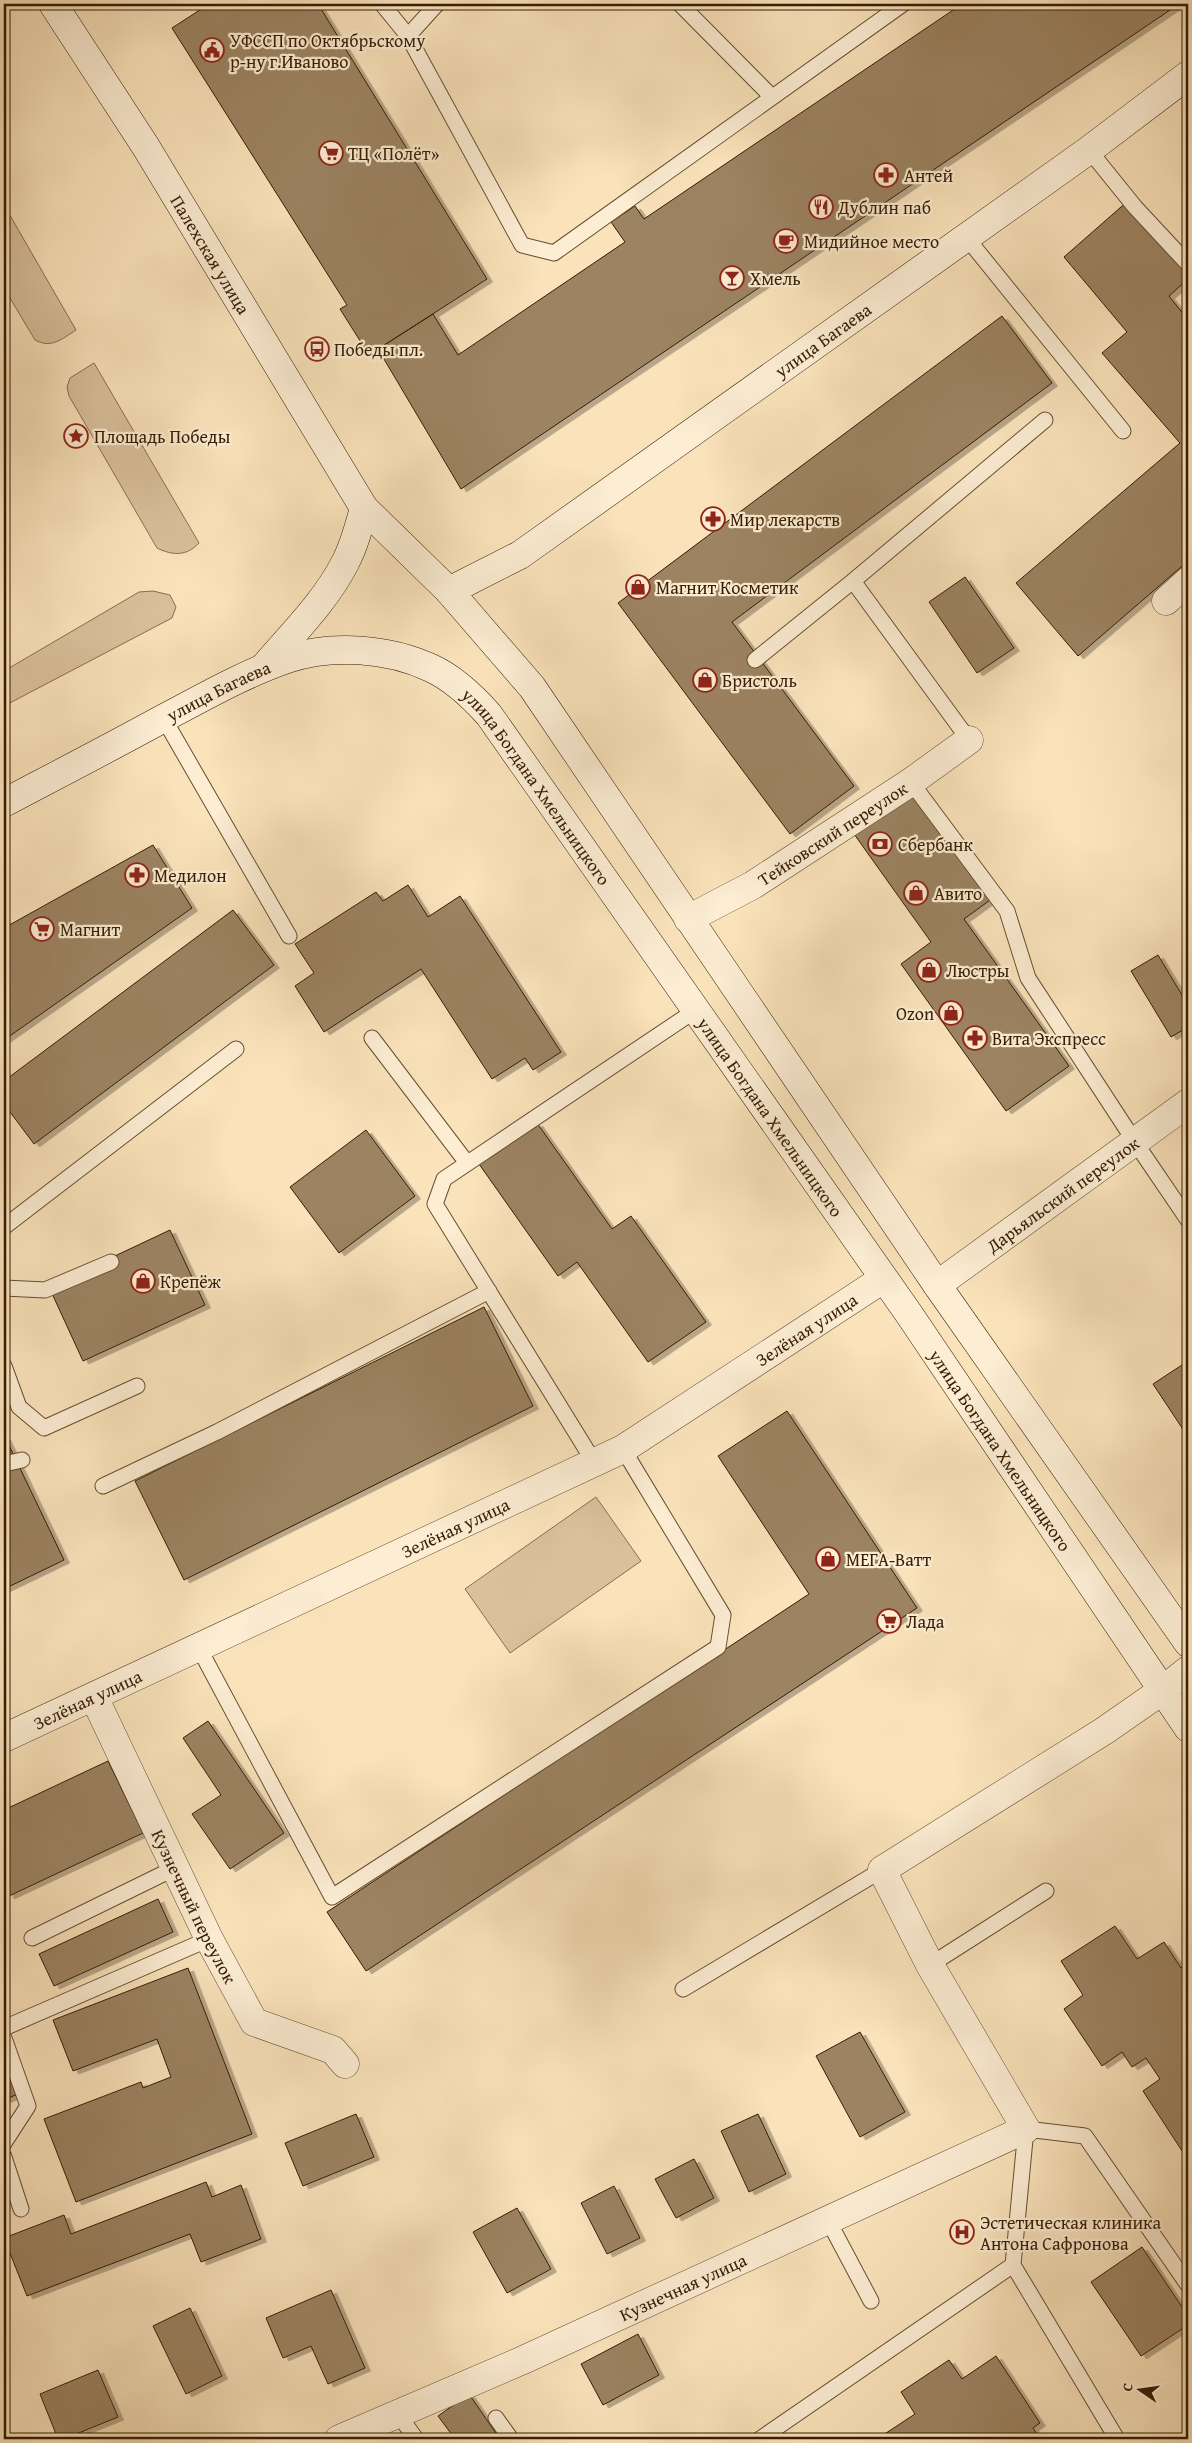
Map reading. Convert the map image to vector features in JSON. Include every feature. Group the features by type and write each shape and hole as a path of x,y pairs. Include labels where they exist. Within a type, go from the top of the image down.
{"street":[{"name":"Палехская улица","path":"53,4 146,147 364,508"},
{"name":"улица Багаева","path":"449,591 520,555 1089,150 1188,75"},
{"path":"364,508 449,591 532,687 937,1285 1188,1643"},
{"name":"улица Багаева","path":"4,803 237,680 262,669 331,588 353,545 364,508"},
{"path":"1166,601 1188,581"},
{"name":"улица Богдана Хмельницкого","path":"262,669 288,659 316,652 354,651 403,658 432,668 458,685 490,715 884,1279 1188,1728"},
{"name":"Тейковский переулок","path":"688,919 754,886 911,782 969,740"},
{"name":"Дарьяльский переулок","path":"937,1285 1188,1104"},
{"name":"Зелёная улица","path":"4,1738 623,1448 884,1279"},
{"path":"1026,2129 930,1965 882,1870 1104,1730 1163,1690 1188,1670"},
{"name":"Кузнечный переулок","path":"94,1697 209,1938 254,2022 333,2050 346,2064"},
{"name":"Кузнечная улица","path":"339,2439 521,2361 1026,2129"}],"lane":[{"path":"382,4 408,36 522,245 554,253 903,4"},
{"path":"408,36 437,4"},
{"path":"680,4 772,97"},
{"path":"1089,150 1135,207 1188,264"},
{"path":"966,237 1124,431"},
{"path":"755,660 853,581 1045,420"},
{"path":"853,581 969,740"},
{"path":"164,719 289,936"},
{"path":"911,782 1007,911 1028,978 1188,1220"},
{"path":"594,1462 435,1204 444,1179 696,1010"},
{"path":"372,1038 467,1163"},
{"path":"4,1227 236,1049"},
{"path":"4,1288 45,1290 111,1262"},
{"path":"103,1486 217,1432 489,1291"},
{"path":"4,1366 19,1408 44,1428 137,1386"},
{"path":"199,1648 332,1897 718,1647 723,1615 623,1448"},
{"path":"4,1464 22,1460"},
{"path":"32,1938 175,1868"},
{"path":"683,1989 882,1870"},
{"path":"930,1965 1046,1891"},
{"path":"4,2028 209,1938"},
{"path":"4,2038 28,2106 4,2143"},
{"path":"1117,2439 1013,2265 1026,2129 1085,2136 1188,2285"},
{"path":"4,2156 21,2209"},
{"path":"828,2220 871,2301"},
{"path":"760,2439 1013,2265"},
{"path":"398,2414 416,2439"},
{"path":"496,2418 511,2439"}],"shaded area":[{"path":"4,205 76,330 56,342 41,343 35,340 4,288"},
{"path":"94,363 199,543 190,550 174,553 157,548 69,396 67,387 70,378"},
{"path":"153,591 170,595 176,607 172,618 4,706 4,671 139,592"},
{"path":"596,1497 641,1561 510,1653 465,1589"}],"building":[{"name":"ТЦ «Полёт»","path":"209,4 318,4 487,279 369,355 340,309 347,305 172,28"},
{"path":"962,4 1179,4 461,489 378,349 433,314 458,355 625,242 611,222 635,206 644,219"},
{"path":"1129,200 1188,270 1188,279 1169,296 1188,320 1188,561 1078,656 1016,583 1180,443 1102,353 1127,332 1064,257"},
{"path":"1002,316 1052,383 732,622 854,786 790,834 618,603"},
{"path":"965,577 1014,648 977,673 929,602"},
{"path":"916,790 993,898 964,919 1069,1066 1006,1111 901,964 931,942 854,834"},
{"path":"153,845 192,908 4,1040 4,928"},
{"path":"408,885 428,917 460,896 561,1052 533,1070 525,1058 492,1079 421,969 324,1032 295,986 314,973 295,944 376,892 383,901"},
{"path":"233,910 274,965 34,1144 4,1104 4,1081"},
{"path":"1158,955 1188,1005 1188,1027 1171,1037 1131,971"},
{"path":"537,1123 612,1229 631,1216 706,1322 648,1362 577,1262 558,1276 479,1164"},
{"path":"366,1130 415,1196 339,1253 290,1187"},
{"path":"170,1230 205,1305 83,1361 49,1287"},
{"path":"484,1307 533,1406 184,1580 135,1481"},
{"path":"1188,1361 1188,1437 1153,1384"},
{"path":"787,1411 917,1608 366,1971 327,1912 809,1594 718,1456"},
{"path":"4,1438 64,1560 4,1589"},
{"path":"208,1721 284,1833 230,1869 192,1814 221,1795 183,1738"},
{"path":"108,1761 143,1833 9,1896 4,1885 4,1810"},
{"path":"158,1899 173,1932 54,1986 39,1954"},
{"path":"1115,1926 1137,1959 1164,1942 1181,1968 1186,1964 1188,1968 1188,2155 1186,2157 1143,2091 1160,2079 1146,2058 1132,2067 1122,2052 1102,2066 1064,2009 1083,1995 1061,1961"},
{"path":"188,1968 252,2134 76,2202 44,2119 141,2082 143,2088 171,2077 157,2039 73,2071 53,2020"},
{"path":"860,2032 905,2112 860,2137 816,2056"},
{"path":"4,2061 18,2094 4,2100"},
{"path":"356,2114 374,2157 303,2186 285,2143"},
{"path":"758,2114 786,2174 749,2192 721,2131"},
{"path":"694,2159 714,2198 676,2218 655,2179"},
{"path":"206,2182 212,2197 241,2185 261,2239 201,2262 190,2234 27,2296 4,2238 64,2215 71,2234"},
{"path":"614,2186 640,2238 607,2254 581,2203"},
{"path":"517,2208 551,2269 507,2293 473,2232"},
{"path":"1142,2247 1188,2316 1188,2325 1141,2356 1091,2282"},
{"path":"331,2290 365,2368 328,2384 311,2346 283,2358 266,2318"},
{"path":"190,2308 222,2376 186,2394 153,2326"},
{"path":"638,2334 659,2375 603,2405 581,2364"},
{"path":"996,2356 1040,2423 1033,2428 1040,2439 877,2439 915,2414 901,2392 949,2360 962,2379"},
{"path":"98,2370 118,2417 64,2439 58,2439 40,2394"},
{"path":"469,2394 500,2439 455,2439 438,2416"},
{"path":"405,2431 410,2439 392,2439"}],"place":[{"name":"УФССП по Октябрьскому р-ну г.Иваново","path":"212,50"},
{"name":"ТЦ «Полёт»","path":"331,153"},
{"name":"Антей","path":"886,175"},
{"name":"Дублин паб","path":"821,207"},
{"name":"Мидийное место","path":"786,241"},
{"name":"Хмель","path":"732,278"},
{"name":"Победы пл.","path":"317,349"},
{"name":"Площадь Победы","path":"76,436"},
{"name":"Мир лекарств","path":"713,519"},
{"name":"Магнит Косметик","path":"638,587"},
{"name":"Бристоль","path":"705,680"},
{"name":"Сбербанк","path":"880,844"},
{"name":"Медилон","path":"137,875"},
{"name":"Авито","path":"916,893"},
{"name":"Магнит","path":"42,929"},
{"name":"Люстры","path":"929,970"},
{"name":"Ozon","path":"951,1013"},
{"name":"Вита Экспресс","path":"975,1038"},
{"name":"Крепёж","path":"143,1281"},
{"name":"МЕГА-Ватт","path":"828,1559"},
{"name":"Лада","path":"889,1621"},
{"name":"Эстетическая клиника Антона Сафронова","path":"962,2232"}]}
